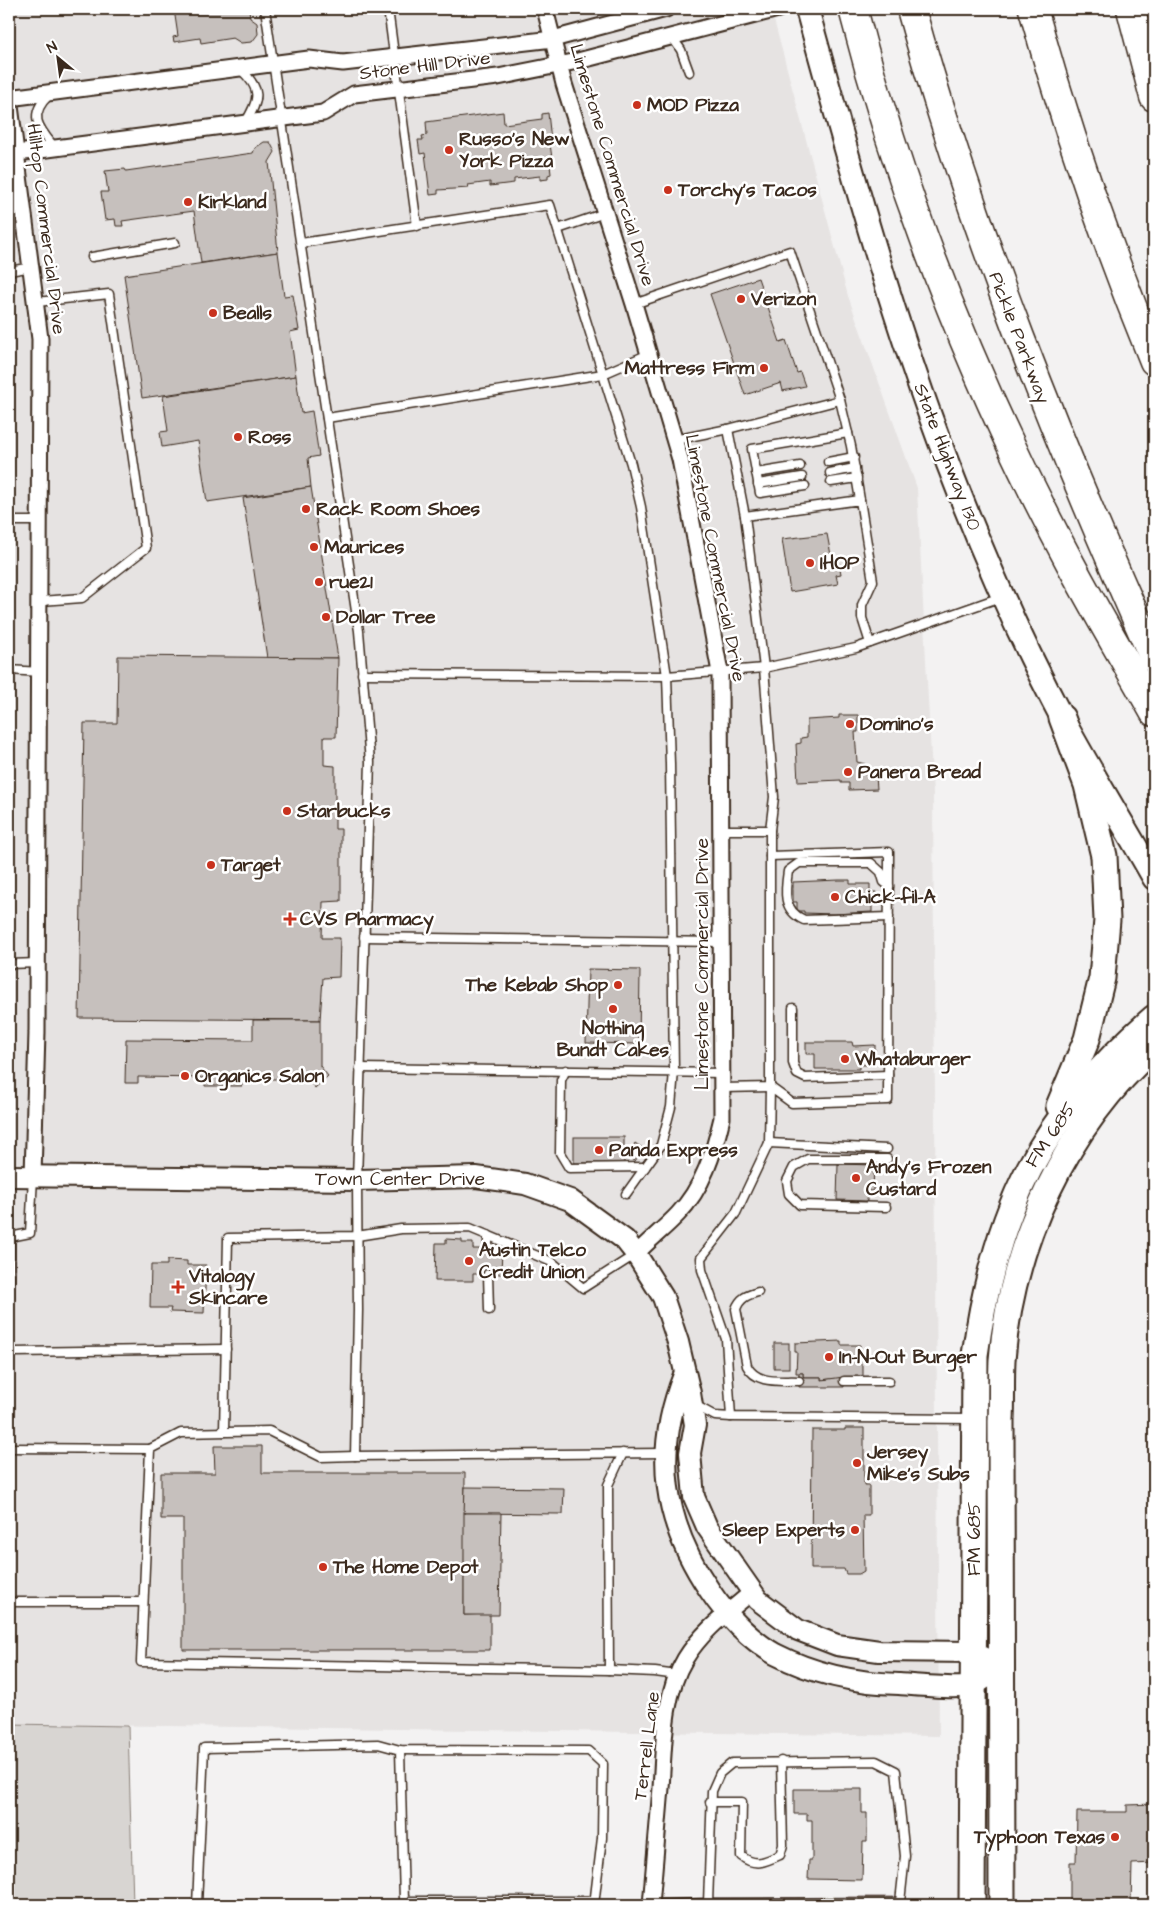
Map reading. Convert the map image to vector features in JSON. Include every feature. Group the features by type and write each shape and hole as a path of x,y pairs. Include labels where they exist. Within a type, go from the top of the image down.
{"highway":[{"path":"853,9 890,138 916,215 984,385 1023,470 1069,561 1154,712"},
{"name":"Pickle Parkway","path":"911,9 957,166 1034,378 1099,535 1154,658"},
{"path":"1034,9 1097,207 1154,361"},
{"path":"1131,9 1154,97"}],"main road":[{"name":"State Highway 130","path":"807,9 856,186 909,358 949,466 1004,596 1062,718 1154,878"},
{"name":"FM 685","path":"1046,1139 1087,1039 1102,978 1107,920 1104,856 1087,786 1062,718"},
{"name":"FM 685","path":"972,1905 975,1355 982,1305 994,1252 1024,1176 1046,1139 1091,1079 1121,1047 1154,1018"},
{"name":"FM 685","path":"1002,1905 1002,1360 1010,1307 1021,1260 1050,1186 1086,1124 1108,1094 1148,1055"}],"street":[{"name":"Limestone Commercial Drive","path":"545,9 559,65 634,304 674,440 720,672 722,1118 714,1150 698,1187 679,1213 636,1254"},
{"name":"Stone Hill Drive","path":"9,97 309,58 343,63 553,39 666,9"},
{"name":"Stone Hill Drive","path":"16,153 323,113 354,94 498,77 559,65 778,9"},
{"name":"Hilltop Commercial Drive","path":"9,97 37,302 40,339 41,601 38,963 33,1176"},
{"name":"Town Center Drive","path":"9,1176 356,1180 476,1177 525,1184 570,1200 625,1240 663,1297 678,1342 684,1375 692,1403 695,1425 690,1453 694,1497 707,1527 758,1600 798,1630 837,1645 879,1651 973,1652 1002,1666"},
{"path":"684,1375 675,1400 666,1453 672,1513 682,1544 697,1572 726,1614 773,1653 807,1668 842,1679 884,1684 972,1686 1002,1666"},
{"path":"666,1453 690,1453"},
{"name":"Terrell Lane","path":"652,1905 663,1764 671,1696 677,1675 686,1658 706,1630 752,1592"},
{"path":"879,1651 884,1684"}],"lane":[{"path":"265,9 358,631 370,762 356,1180 355,1456"},
{"path":"388,9 417,226"},
{"path":"672,37 681,50 689,72"},
{"path":"238,68 250,79 256,88 257,99 245,123"},
{"path":"52,92 39,105 36,118 40,129 55,148"},
{"path":"301,243 550,205 603,374 641,507 667,676 674,1071 671,1108 661,1145 626,1194"},
{"path":"558,229 605,213"},
{"path":"92,257 175,243"},
{"path":"634,304 790,250 840,400 854,457 873,581 862,605 862,618 870,643"},
{"path":"9,271 32,267"},
{"path":"37,302 109,294 146,548 82,598 41,601"},
{"path":"327,418 603,374 649,354"},
{"path":"674,440 728,430 840,400"},
{"path":"728,430 745,516 764,668 774,797 770,830 769,1143 736,1213 701,1258 702,1270 716,1305 726,1339 731,1417"},
{"path":"805,486 760,493 752,449 848,433"},
{"path":"828,462 854,457"},
{"path":"756,473 800,466"},
{"path":"830,472 855,468"},
{"path":"758,484 802,476"},
{"path":"832,482 857,478"},
{"path":"745,516 860,500"},
{"path":"9,521 41,521"},
{"path":"362,674 667,676 764,668 856,648 1004,596"},
{"path":"9,670 40,672"},
{"path":"721,830 770,830"},
{"path":"360,1068 674,1071 770,1087 792,1103 888,1100 889,852 770,856"},
{"path":"889,886 884,882 881,872 871,863 799,863 788,870 786,885 788,906 794,915 804,920 889,917"},
{"path":"364,937 721,942"},
{"path":"9,964 38,963"},
{"path":"793,1008 793,1064 797,1074 805,1078 888,1075"},
{"path":"566,1070 561,1080 560,1153 564,1163 569,1168 646,1167"},
{"path":"769,1143 887,1148"},
{"path":"886,1207 800,1205 789,1194 787,1182 794,1167 808,1159 887,1159"},
{"path":"9,1297 9,1237 30,1233 33,1176"},
{"path":"224,1432 228,1238 357,1236 412,1228 470,1228 552,1262 584,1288 636,1254"},
{"path":"488,1235 488,1248"},
{"path":"488,1274 489,1310"},
{"path":"758,1292 746,1295 738,1302 736,1309 747,1366 751,1375 760,1380 799,1381"},
{"path":"9,1348 14,1352 226,1349"},
{"path":"844,1381 889,1381"},
{"path":"692,1403 715,1416 731,1417 975,1420"},
{"path":"695,1425 715,1416"},
{"path":"9,1448 150,1449 181,1433 270,1431 320,1457 666,1453"},
{"path":"150,1449 141,1662 609,1670 677,1675"},
{"path":"609,1670 608,1484 623,1453"},
{"path":"9,1602 143,1602"},
{"path":"197,1905 204,1748 378,1744 400,1750 589,1751 603,1764 602,1838 594,1903 404,1903 400,1750"},
{"path":"710,1802 742,1802 741,1856 750,1863 764,1863 780,1855 783,1845 781,1761"},
{"path":"652,1905 900,1904 905,1856 896,1771 876,1761 732,1763 720,1773 712,1791 710,1802 708,1904"}],"shaded area":[{"path":"9,9 771,9 848,296 917,488 933,795 939,1736 9,1724"},
{"path":"9,1724 128,1726 133,1905 9,1905"}],"building":[{"path":"174,9 249,9 250,18 257,23 258,34 252,42 241,43 233,38 201,43 200,38 174,42 173,37 178,36"},
{"path":"503,112 504,124 542,119 542,114 548,113 551,140 547,140 547,144 550,144 553,165 550,165 551,174 548,175 548,179 540,180 540,176 514,179 514,183 490,186 490,182 468,185 469,188 438,190 438,194 430,195 425,153 420,154 418,140 423,140 422,136 427,135 426,122"},
{"name":"Kirkland","path":"264,142 270,142 275,152 269,162 278,252 201,263 194,211 122,221 123,226 116,226 115,219 105,220 101,192 108,192 105,171 125,169 126,171 253,153 255,148"},
{"name":"Bealls","path":"278,252 284,296 293,295 299,330 290,332 296,376 142,398 124,275"},
{"path":"758,278 780,342 786,340 797,373 800,372 805,386 783,391 781,383 745,395 710,294"},
{"name":"Ross","path":"296,376 301,413 312,411 319,456 308,458 311,487 207,502 198,441 162,447 160,432 168,431 163,396"},
{"path":"311,487 338,658 267,658 243,498"},
{"name":"IHOP","path":"827,534 831,555 833,555 835,563 839,563 841,574 836,575 838,584 790,592 782,539"},
{"name":"Target","path":"118,656 338,658 336,737 324,737 324,765 335,766 335,829 341,829 341,901 323,902 322,938 340,938 339,977 323,978 320,1020 79,1018 84,723 117,723"},
{"path":"839,715 858,715 858,732 855,732 857,762 865,764 866,776 876,776 877,789 849,790 849,783 841,783 841,780 798,782 796,744 801,743 801,738 807,737 807,720 839,718"},
{"name":"Chick-fil-A","path":"850,880 850,884 870,884 870,892 876,892 877,904 872,904 872,912 833,914 797,911 797,902 793,902 793,882"},
{"path":"588,969 640,970 639,1044 586,1043"},
{"path":"253,1020 320,1020 320,1066 328,1076 315,1088 307,1079 242,1079 242,1086 205,1086 205,1078 138,1077 138,1083 125,1083 126,1039 253,1040"},
{"name":"Whataburger","path":"806,1042 852,1042 853,1046 875,1045 875,1065 859,1065 859,1069 815,1069 815,1054 806,1054"},
{"name":"Panda Express","path":"574,1137 624,1137 624,1163 574,1163"},
{"path":"635,1143 644,1149 635,1161 627,1156"},
{"name":"Andy's Frozen Custard","path":"838,1164 874,1165 873,1191 867,1191 867,1201 837,1200"},
{"name":"Austin Telco Credit Union","path":"446,1239 462,1240 462,1243 473,1243 473,1249 502,1249 501,1274 473,1274 473,1281 435,1281 436,1243 446,1243"},
{"name":"Vitalogy Skincare","path":"167,1260 187,1261 187,1265 206,1265 204,1313 170,1312 171,1308 150,1308 151,1265 167,1265"},
{"name":"In-N-Out Burger","path":"841,1341 841,1345 860,1345 860,1364 863,1366 863,1376 821,1380 821,1377 803,1377 803,1373 796,1373 797,1352 795,1352 795,1343"},
{"path":"774,1343 789,1343 789,1368 774,1368"},
{"path":"799,1373 803,1373 803,1377 821,1377 821,1380 844,1377 844,1387 799,1387"},
{"path":"845,1428 864,1428 864,1485 869,1485 869,1515 863,1515 864,1571 859,1574 846,1574 844,1569 811,1569 812,1430 845,1430"},
{"name":"The Home Depot","path":"214,1446 262,1446 262,1473 465,1473 464,1615 490,1614 490,1650 183,1650 183,1519 161,1519 161,1473 215,1473"},
{"path":"465,1487 564,1488 563,1514 464,1513"},
{"path":"464,1513 501,1513 499,1615 464,1615"},
{"path":"794,1789 862,1789 862,1813 867,1813 867,1842 863,1842 862,1880 808,1879 809,1860 812,1860 812,1820 807,1820 807,1814 794,1814"},
{"name":"Typhoon Texas","path":"1154,1804 1154,1863 1132,1864 1131,1904 1142,1905 1070,1905 1070,1862 1076,1862 1077,1812 1127,1812 1127,1805"}],"place":[{"name":"MOD Pizza","path":"637,105"},
{"name":"Russo's New York Pizza","path":"449,150"},
{"name":"Torchy's Tacos","path":"668,190"},
{"name":"Kirkland","path":"188,202"},
{"name":"Verizon","path":"741,299"},
{"name":"Bealls","path":"213,313"},
{"name":"Mattress Firm","path":"764,368"},
{"name":"Ross","path":"238,437"},
{"name":"Rack Room Shoes","path":"306,509"},
{"name":"Maurices","path":"314,547"},
{"name":"IHOP","path":"810,563"},
{"name":"rue21","path":"319,582"},
{"name":"Dollar Tree","path":"326,617"},
{"name":"Domino's","path":"850,724"},
{"name":"Panera Bread","path":"848,772"},
{"name":"Starbucks","path":"287,811"},
{"name":"Target","path":"211,865"},
{"name":"Chick-fil-A","path":"835,897"},
{"name":"CVS Pharmacy","path":"290,919"},
{"name":"The Kebab Shop","path":"618,985"},
{"name":"Nothing Bundt Cakes","path":"613,1009"},
{"name":"Whataburger","path":"845,1059"},
{"name":"Organics Salon","path":"185,1076"},
{"name":"Panda Express","path":"599,1150"},
{"name":"Andy's Frozen Custard","path":"856,1178"},
{"name":"Austin Telco Credit Union","path":"469,1261"},
{"name":"Vitalogy Skincare","path":"178,1287"},
{"name":"In-N-Out Burger","path":"829,1357"},
{"name":"Jersey Mike's Subs","path":"857,1463"},
{"name":"Sleep Experts","path":"855,1530"},
{"name":"The Home Depot","path":"323,1567"},
{"name":"Typhoon Texas","path":"1115,1837"}]}
